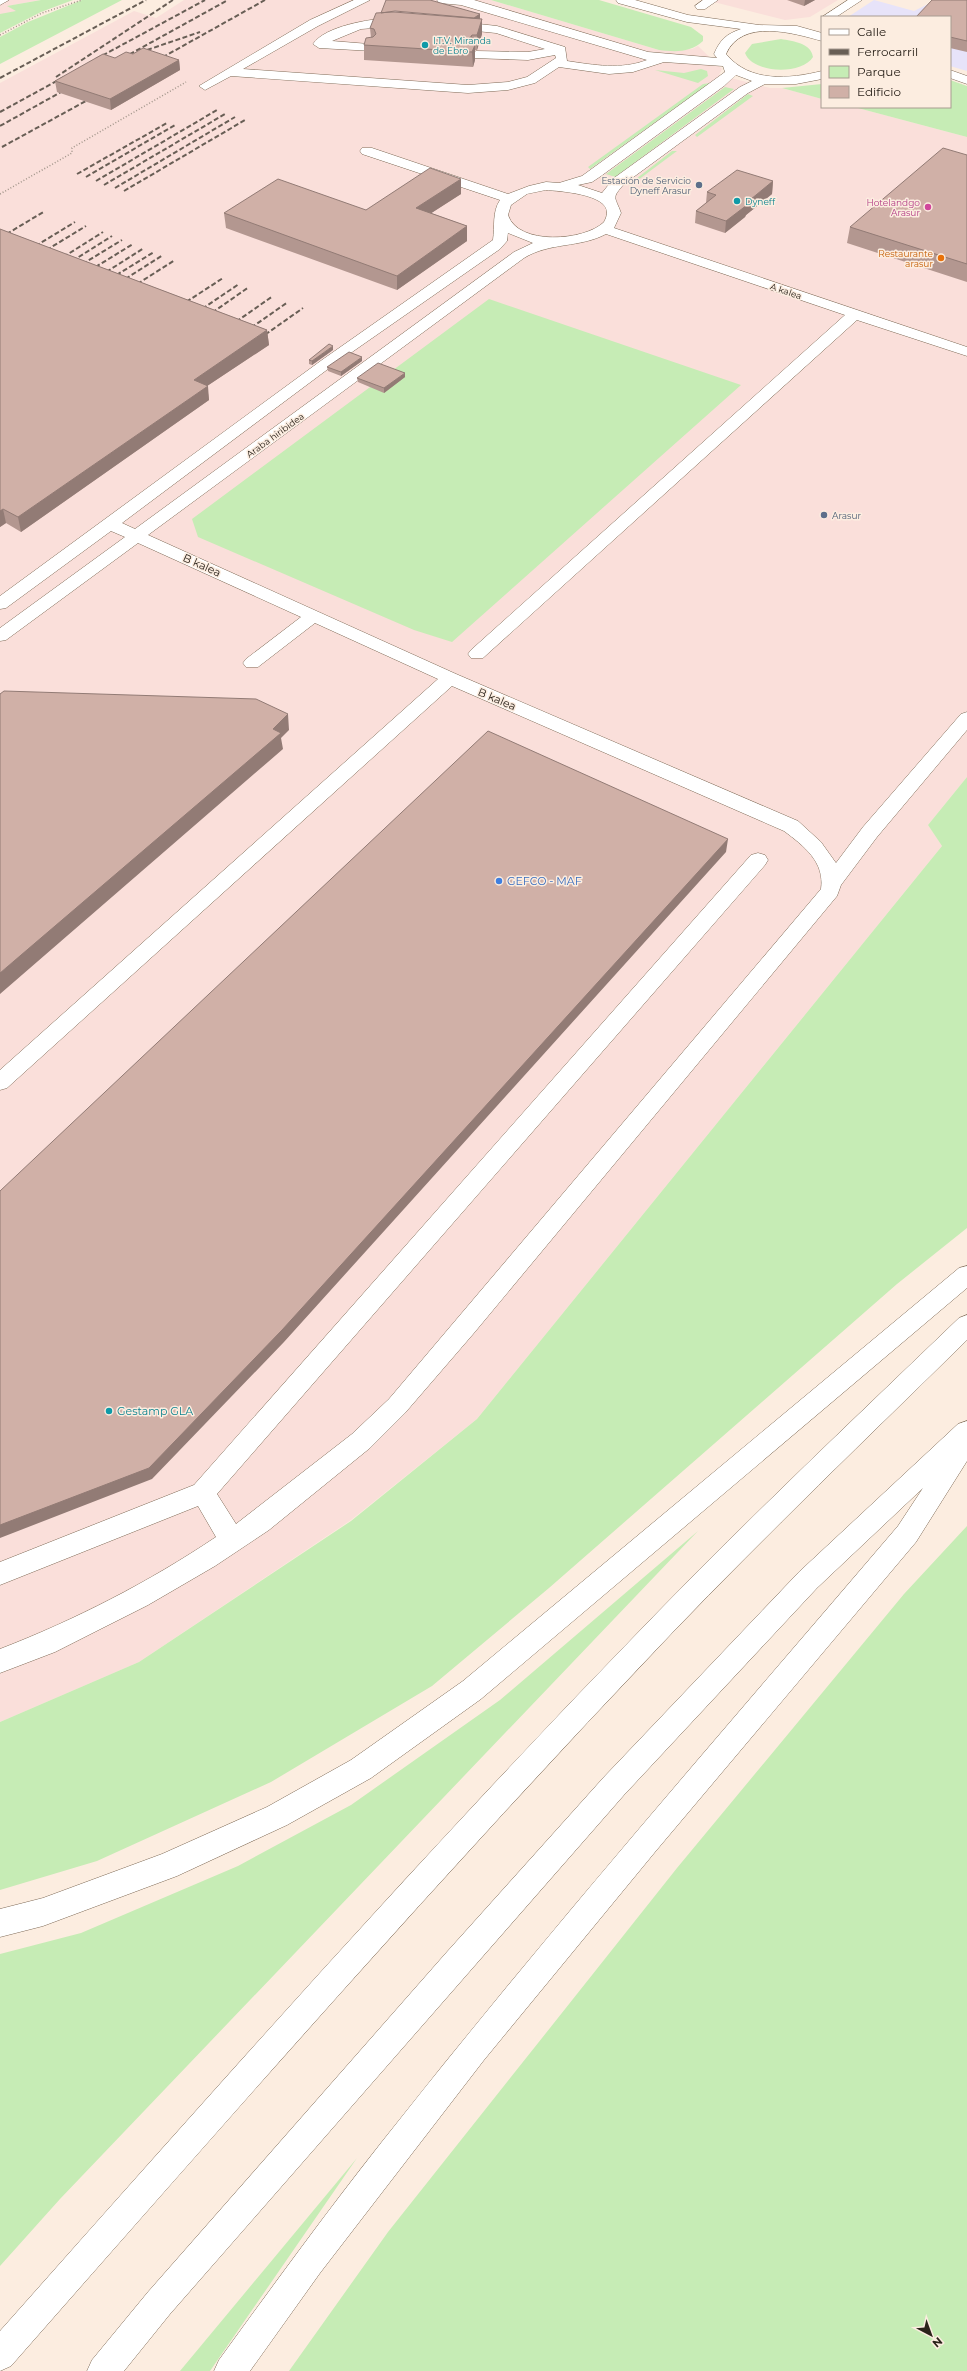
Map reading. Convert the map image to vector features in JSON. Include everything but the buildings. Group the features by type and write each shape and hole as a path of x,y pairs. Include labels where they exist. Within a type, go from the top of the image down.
{"main road":[{"path":"204,86 339,10 364,0"},
{"path":"443,0 471,2 660,59 690,59 728,65 752,76 765,79 798,80 821,75"},
{"path":"622,0 687,18 764,28 803,30 821,37"},
{"path":"701,6 712,0"},
{"path":"831,16 856,0"},
{"path":"689,3 753,20 764,28"},
{"path":"560,186 590,192 607,201 612,208 614,215 611,223 604,229 591,236 574,240 554,241 522,235 510,229 503,221 500,214 502,206 509,199 532,188 560,186 587,179 720,83 731,73 728,65 720,54 718,40 687,18"},
{"path":"786,28 821,19"},
{"path":"319,44 330,36 378,21 415,22"},
{"path":"436,24 497,30 565,47"},
{"path":"690,59 718,40 764,28"},
{"path":"282,41 369,48"},
{"path":"229,72 468,89 508,86 531,80 562,59 565,47"},
{"path":"476,55 516,57 565,47"},
{"path":"557,63 611,70 629,70 660,59"},
{"path":"951,74 967,80"},
{"path":"607,201 608,194 619,181 744,90 765,79"},
{"path":"367,151 509,199"},
{"path":"0,604 327,363 494,246 500,241 503,221"},
{"name":"A kalea","path":"604,229 967,352"},
{"name":"Araba hiribidea","path":"0,636 519,255 530,248 554,241"},
{"path":"477,654 855,314"},
{"name":"B kalea","path":"110,524 450,678 791,826 814,844 827,863 833,881"},
{"path":"252,663 313,616"},
{"path":"0,1082 450,678"},
{"path":"0,1661 46,1643 139,1597 232,1541 260,1522 361,1441 397,1406 816,908 830,891 833,881 870,832 967,718"},
{"path":"0,1574 203,1493 758,860"},
{"path":"0,1923 43,1912 167,1866 277,1816 361,1769 472,1690 967,1274"},
{"path":"0,2355 154,2180 411,1895 625,1664 789,1498 967,1325"},
{"path":"103,2371 159,2303 614,1786 808,1580 967,1431"},
{"path":"230,2371 288,2288 491,2028 907,1534 967,1440"},
{"path":"203,1493 232,1541"}],"path":[{"path":"0,35 42,13 82,0"},
{"path":"0,194 72,153 72,148 188,81"}],"shaded area":[{"path":"0,0 40,0 8,6 17,11 0,21"},
{"name":"Arasur","path":"184,0 491,0 659,50 692,49 698,46 722,69 719,75 770,88 782,88 821,99 821,108 858,108 967,137 967,777 928,825 942,846 477,1419 351,1520 139,1662 0,1722 0,83 134,11 156,18"},
{"path":"706,0 838,0 810,17 785,20"},
{"path":"874,0 914,11 936,0 967,0 967,71 951,66 951,16 850,16"}],"green space":[{"path":"41,0 73,0 41,12 0,33 0,14 16,11 7,6"},
{"path":"82,0 122,0 0,64 0,37 28,22"},
{"path":"491,0 599,0 691,27 703,36 703,41 688,50 659,50"},
{"path":"781,39 796,42 805,46 812,52 813,57 807,63 799,67 778,70 757,65 750,60 745,53 752,44"},
{"path":"701,69 707,71 708,76 698,83 655,70 684,73"},
{"path":"951,80 967,86 967,137 858,108 951,108"},
{"path":"710,83 590,169 588,167 703,84"},
{"path":"821,84 821,99 782,88"},
{"path":"725,87 734,89 615,177 606,174"},
{"path":"748,94 753,96 697,137 695,135"},
{"path":"672,151 677,151 634,183 632,182"},
{"path":"489,299 741,385 452,642 414,630 198,537 192,519"},
{"path":"967,777 967,1228 897,1284 549,1588 432,1686 271,1782 97,1861 0,1890 0,1722 139,1662 351,1521 477,1419 942,846 928,825"},
{"path":"967,1526 967,2371 289,2371 388,2232 677,1868 904,1594"},
{"path":"698,1531 60,2199 0,2266 0,1954 81,1933 238,1866 351,1805 500,1700"},
{"path":"357,2158 210,2371 180,2371"}],"railway":[{"path":"0,78 146,0"},
{"path":"56,77 173,0"},
{"path":"96,59 205,0"},
{"path":"123,58 228,0"},
{"path":"156,61 265,0"},
{"path":"147,50 200,32"},
{"path":"0,112 64,77"},
{"path":"0,126 70,87"},
{"path":"2,147 95,96"},
{"path":"96,181 217,110"},
{"path":"104,185 225,114"},
{"path":"115,188 235,117"},
{"path":"124,191 245,120"},
{"path":"77,174 167,123"},
{"path":"86,177 175,125"},
{"path":"0,238 45,211"},
{"path":"29,250 75,222"},
{"path":"40,254 86,226"},
{"path":"57,261 103,232"},
{"path":"66,265 112,236"},
{"path":"76,268 122,240"},
{"path":"89,271 133,244"},
{"path":"100,276 144,248"},
{"path":"110,279 154,252"},
{"path":"119,283 163,255"},
{"path":"131,288 175,260"},
{"path":"180,306 223,278"},
{"path":"196,313 239,284"},
{"path":"206,317 249,287"},
{"path":"230,326 273,296"},
{"path":"245,332 288,302"},
{"path":"259,339 303,308"}],"place":[{"name":"I.T.V. Miranda de Ebro","path":"425,45"},
{"name":"Estación de Servicio Dyneff Arasur","path":"699,185"},
{"name":"Dyneff","path":"737,201"},
{"name":"Hotelandgo Arasur","path":"928,207"},
{"name":"Restaurante arasur","path":"941,258"},
{"name":"Arasur","path":"824,515"},
{"name":"GEFCO - MAF","path":"499,881"},
{"name":"Gestamp GLA","path":"109,1411"}]}
